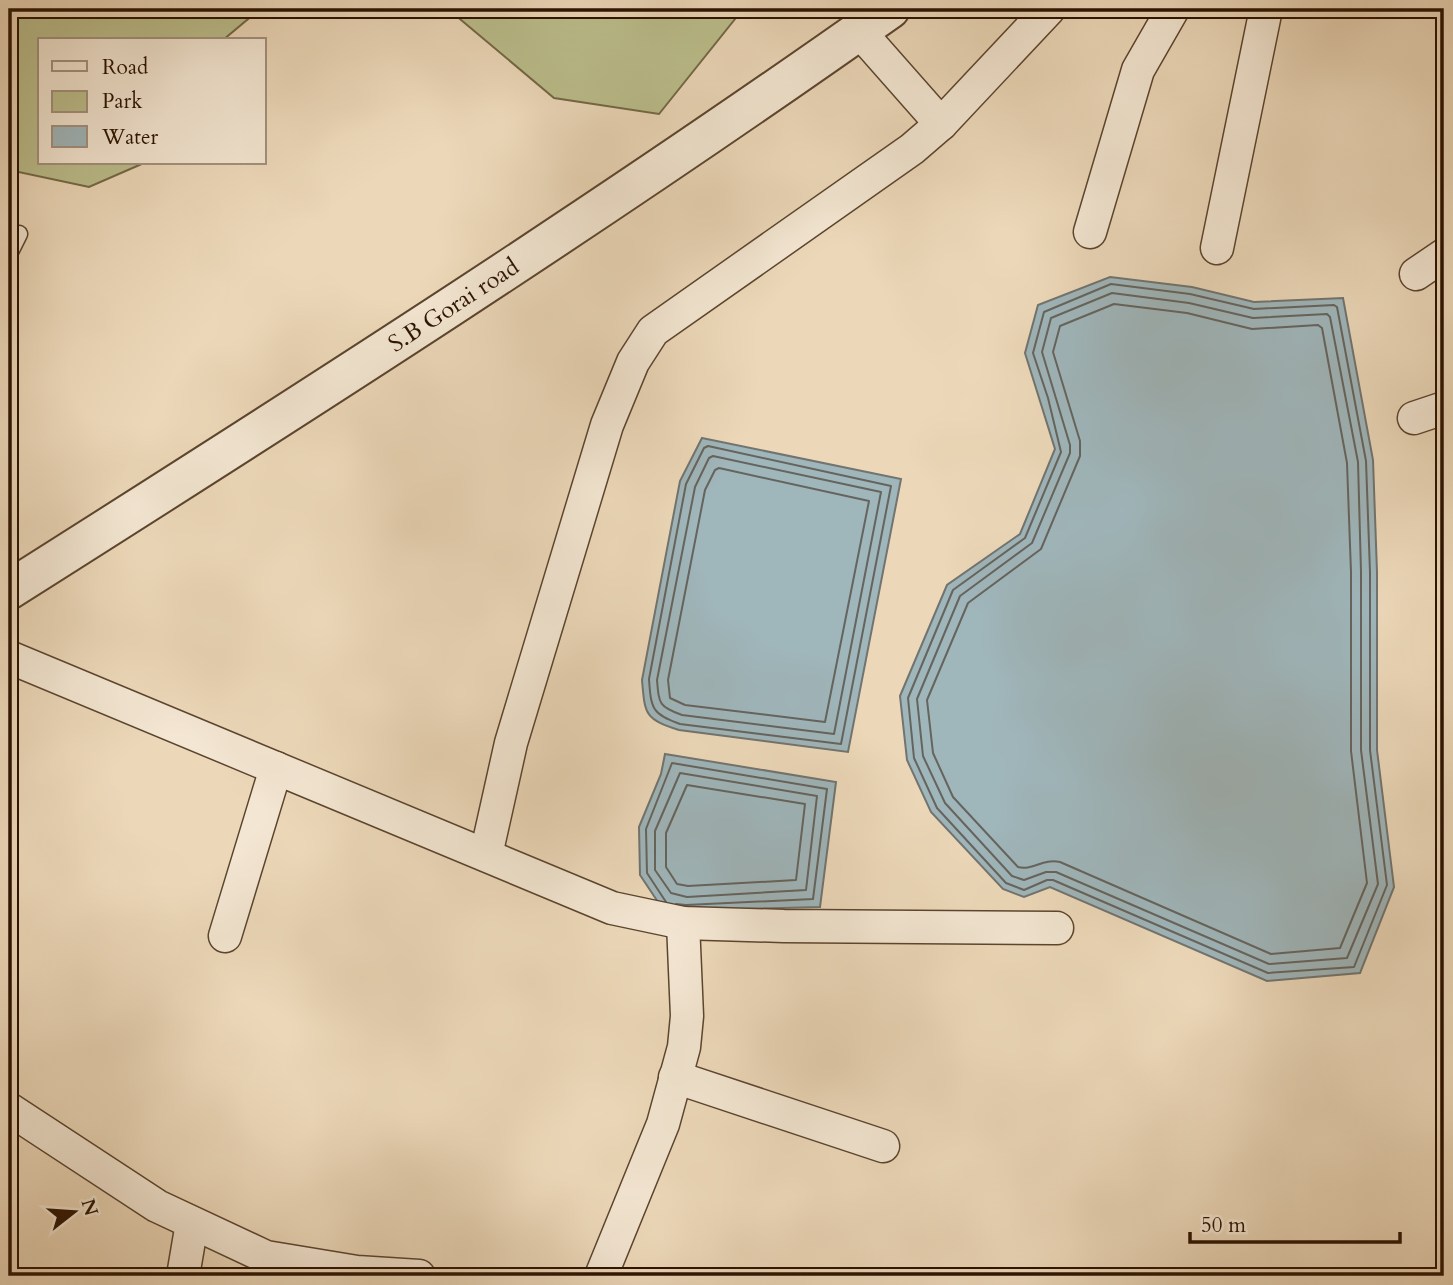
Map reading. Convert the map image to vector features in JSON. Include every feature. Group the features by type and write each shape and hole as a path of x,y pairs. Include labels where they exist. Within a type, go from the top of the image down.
{"street":[{"name":"S.B Gorai road","path":"9,590 201,468 728,123 890,9"},
{"path":"486,855 511,743 607,425 633,362 653,331 912,149 941,124 1048,9"},
{"path":"1090,232 1138,70 1172,9"},
{"path":"1217,248 1266,9"},
{"path":"859,31 941,124"},
{"path":"1416,274 1444,255"},
{"path":"1414,418 1444,408"},
{"path":"9,657 612,908 683,923 1057,928"},
{"path":"225,936 276,768"},
{"path":"601,1276 663,1124 684,1047 687,1016 683,923"},
{"path":"675,1077 883,1146"},
{"path":"9,1109 157,1206 265,1257 357,1272 419,1276"},
{"path":"183,1276 192,1223"}],"lane":[{"path":"9,254 19,234"}],"green space":[{"path":"9,9 260,9 225,38 38,38 38,164 142,164 89,187 9,170"},
{"path":"448,9 743,9 659,114 554,98"}],"water":[{"path":"1110,277 1192,287 1254,302 1343,298 1373,460 1377,572 1377,750 1394,887 1360,973 1267,981 1050,887 1024,897 1003,889 931,812 907,760 900,696 947,585 1020,534 1055,449 1025,353 1038,305"},
{"path":"702,438 901,479 848,752 679,730 648,714 642,680 680,481"},
{"path":"665,754 836,782 820,907 662,908 640,875 639,827 661,774"}]}
